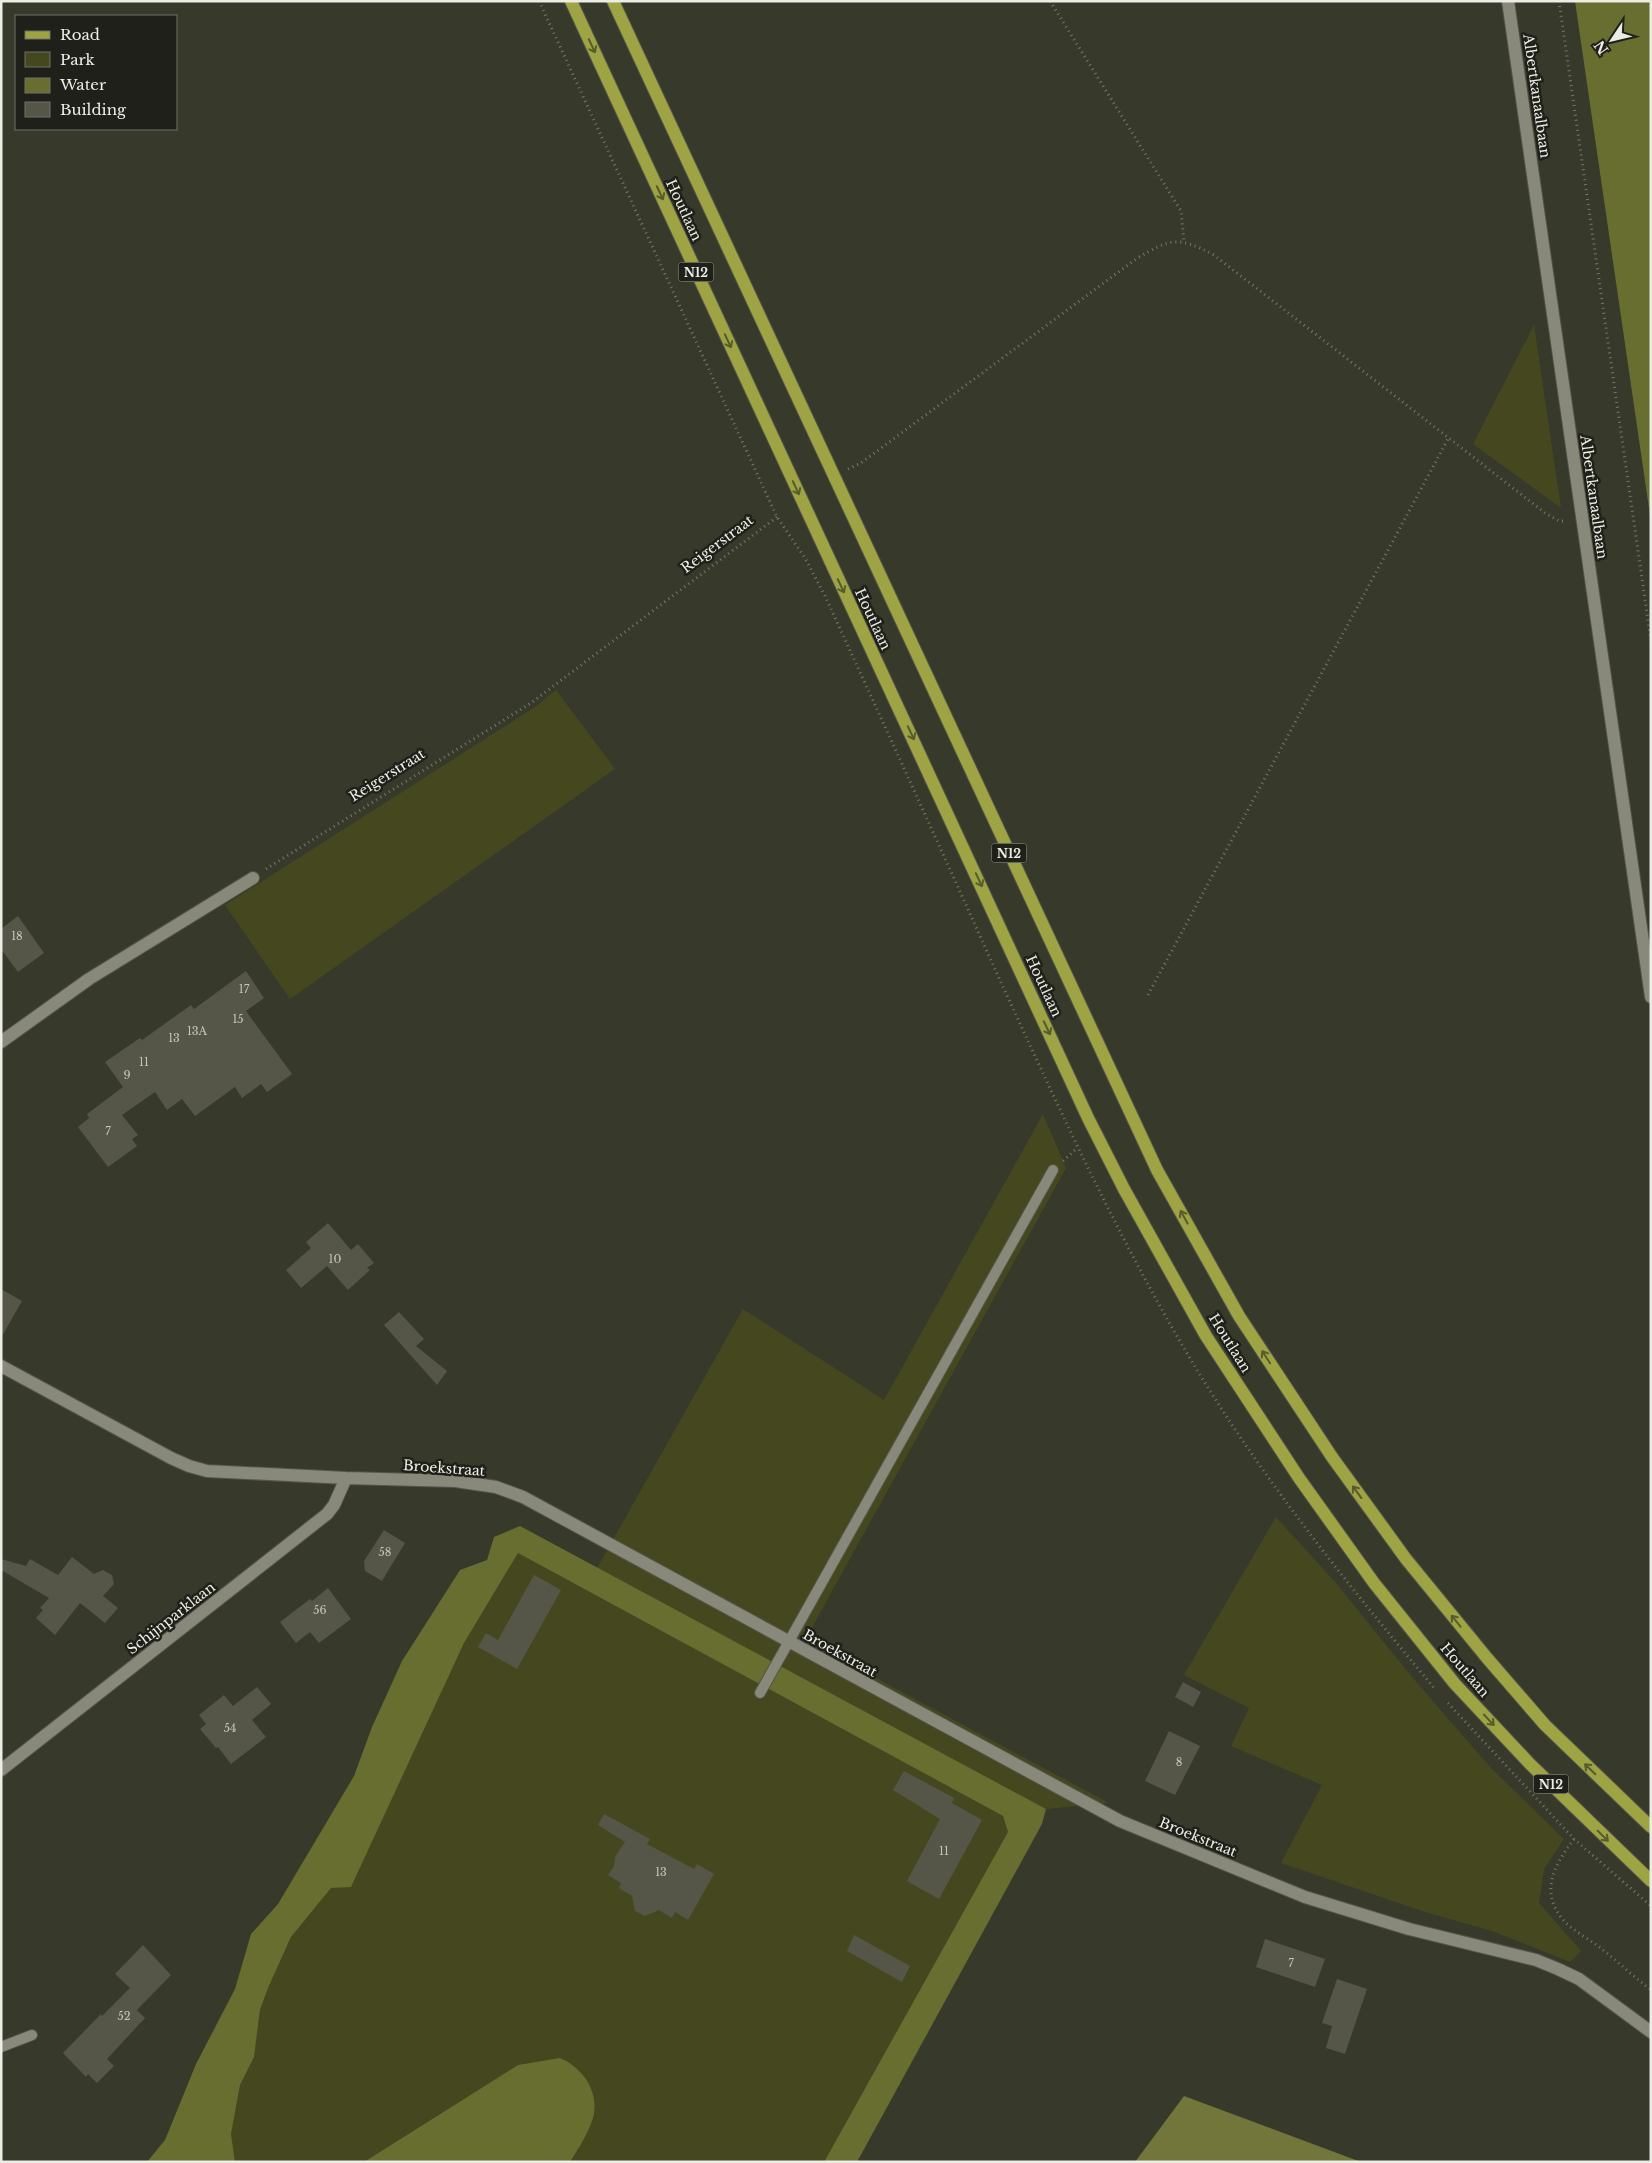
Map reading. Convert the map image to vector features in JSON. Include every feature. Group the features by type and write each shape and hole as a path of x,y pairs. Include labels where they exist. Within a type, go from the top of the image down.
{"main road":[{"name":"Houtlaan","path":"572,1 1088,1118 1124,1189 1206,1336 1310,1494 1374,1583 1455,1684 1530,1764 1651,1881"},
{"name":"Houtlaan","path":"613,1 1157,1170 1239,1316 1332,1457 1412,1567 1545,1725 1651,1827"}],"street":[{"name":"Albertkanaalbaan","path":"1508,1 1651,996"},
{"path":"1,1042 89,979 253,878"},
{"name":"Broekstraat","path":"1,1366 162,1454 189,1466 208,1471 455,1481 496,1487 523,1498 1120,1821 1305,1897 1409,1929 1536,1960 1579,1979 1651,2032"},
{"name":"Schijnparklaan","path":"1,1770 327,1514 334,1505 346,1478"}],"lane":[{"path":"760,1693 1054,1170"},
{"path":"1,2047 32,2035"}],"path":[{"path":"539,1 778,517 805,558 825,596 1077,1148"},
{"path":"1050,1 1181,211 1184,241"},
{"path":"1559,1 1651,641"},
{"path":"834,476 861,463 1136,260 1162,243 1184,241 1214,255 1545,513 1559,521 1583,522"},
{"path":"1148,995 1448,437"},
{"name":"Reigerstraat","path":"253,878 531,703 778,517"},
{"path":"1441,1696 1574,1839 1651,1906"},
{"path":"1574,1839 1559,1859 1551,1880 1551,1897 1558,1913 1568,1925 1599,1947 1651,1990"}],"green space":[{"path":"1534,325 1561,508 1473,444"},
{"path":"556,690 615,769 290,999 225,905 535,707"},
{"path":"1043,1114 1066,1168 805,1640 1109,1803 1046,1809 597,1568 743,1309 884,1400"},
{"path":"1276,1517 1336,1583 1412,1677 1491,1768 1564,1839 1544,1869 1539,1903 1581,1951 1570,1962 1495,1932 1425,1912 1281,1863 1322,1785 1231,1746 1249,1708 1184,1675"},
{"path":"518,1553 1003,1816 1008,1832 824,2162 570,2162 579,2149 518,2065 364,2162 235,2162 231,2134 240,2085 254,2057 260,2010 291,1937 331,1888 351,1886 464,1643"}],"shaded area":[{"path":"1184,2096 1361,2162 1135,2162"}],"water":[{"path":"1575,1 1651,1 1651,522 1578,22"},
{"path":"520,1526 1046,1809 1042,1824 857,2162 824,2162 1008,1832 1003,1816 518,1553 464,1643 351,1887 331,1888 291,1937 260,2010 254,2057 240,2085 231,2134 235,2162 147,2162 165,2140 196,2064 235,1989 251,1934 278,1904 354,1776 372,1727 402,1661 460,1570 487,1560 494,1537"},
{"path":"560,2058 581,2073 591,2087 595,2104 591,2125 570,2162 364,2162 518,2065"}],"building":[{"path":"18,916 44,953 18,972 1,949 1,929"},
{"path":"246,971 264,998 246,1011 292,1074 267,1092 261,1084 242,1098 235,1087 195,1116 182,1099 167,1110 155,1092 122,1115 138,1135 132,1139 137,1146 108,1167 78,1127 89,1118 87,1114 123,1087 105,1062 140,1038 142,1040 191,1005 194,1009"},
{"path":"328,1223 351,1250 358,1244 374,1263 367,1268 370,1270 348,1290 327,1266 301,1288 286,1270 311,1248 306,1242"},
{"path":"1,1289 22,1301 1,1338"},
{"path":"399,1312 424,1339 416,1346 447,1371 437,1385 384,1325"},
{"path":"384,1530 405,1543 382,1581 365,1571 364,1561"},
{"path":"72,1557 94,1574 103,1570 112,1575 114,1584 103,1596 118,1608 105,1623 80,1603 55,1635 36,1618 43,1610 40,1608 49,1598 1,1570 1,1559 26,1566 30,1559 58,1575"},
{"path":"534,1575 561,1590 517,1669 478,1647 486,1633 498,1640"},
{"path":"328,1588 351,1619 319,1643 310,1632 296,1643 280,1622"},
{"path":"1183,1682 1201,1692 1193,1707 1175,1697"},
{"path":"257,1687 271,1704 252,1720 266,1737 231,1764 218,1747 216,1748 200,1729 206,1724 199,1715 224,1695 233,1706"},
{"path":"1169,1731 1200,1746 1175,1795 1145,1781"},
{"path":"904,1771 954,1798 952,1803 982,1820 939,1899 907,1881 940,1819 893,1790"},
{"path":"604,1814 650,1839 647,1844 694,1869 697,1864 714,1874 688,1920 675,1912 672,1918 659,1910 645,1916 635,1911 632,1896 619,1888 621,1883 608,1875 614,1866 615,1857 625,1842 598,1825"},
{"path":"854,1935 910,1966 902,1982 847,1951"},
{"path":"1265,1939 1325,1959 1315,1987 1256,1967"},
{"path":"143,1945 171,1975 137,2010 145,2018 107,2059 114,2066 97,2083 88,2074 86,2077 63,2053 101,2014 102,2016 130,1988 115,1974"},
{"path":"1337,1979 1367,1989 1345,2054 1326,2048 1332,2026 1322,2023"}]}
